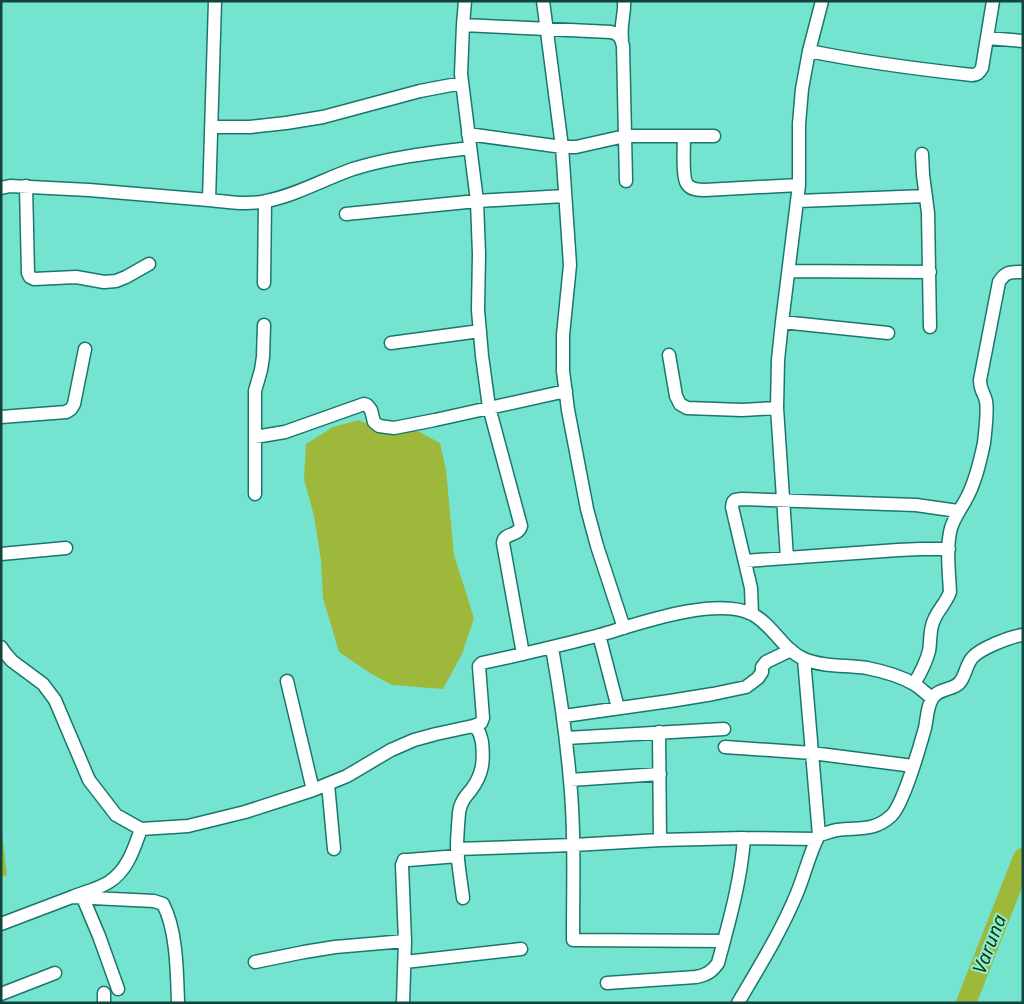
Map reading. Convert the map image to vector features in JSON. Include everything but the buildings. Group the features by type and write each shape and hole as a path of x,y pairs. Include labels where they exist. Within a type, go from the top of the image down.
{"street":[{"path":"209,200 215,1"},
{"path":"465,1 461,74 477,202 478,310 482,356 489,407 521,526 520,530 506,536 503,543 522,654"},
{"path":"543,1 562,147 570,265 563,335 563,372 587,509 624,628"},
{"path":"624,1 620,28 623,46 626,181"},
{"path":"787,558 777,408 778,360 798,201 799,124 802,89 809,51 822,1"},
{"path":"809,51 839,57 976,75 982,68 993,1"},
{"path":"463,25 611,32 618,34 622,38"},
{"path":"987,38 1023,41"},
{"path":"211,127 250,127 323,117 462,83"},
{"path":"468,134 562,147 576,147 625,136 714,136"},
{"path":"684,136 684,178 687,185 694,189 799,185"},
{"path":"1,188 26,186 239,203 265,202 352,170 393,159 470,148"},
{"path":"922,154 930,272 930,327"},
{"path":"26,186 28,273 30,277 76,277 104,282 116,281 149,264"},
{"path":"346,214 565,196"},
{"path":"798,201 926,196"},
{"path":"264,283 265,202"},
{"path":"789,270 930,272"},
{"path":"914,684 928,653 934,619 947,601 950,592 948,538 958,511 972,487 984,442 986,404 980,380 999,282 1003,275 1008,272 1023,272"},
{"path":"782,322 888,333"},
{"path":"255,494 255,391 263,357 264,325"},
{"path":"391,343 480,331"},
{"path":"1,417 66,412 71,409 74,404 85,349"},
{"path":"670,355 676,396 680,404 687,408 742,410 777,408"},
{"path":"255,437 285,432 364,404 371,410 374,422 379,426 394,428 566,391"},
{"path":"752,614 751,588 732,507 735,500 783,500 916,506 958,511"},
{"path":"1,554 66,548"},
{"path":"745,561 921,548 949,549"},
{"path":"1,647 12,662 44,684 55,700 89,780 116,815 141,828 188,826 245,812 313,790 347,776 391,750 414,740 481,723 483,718 479,666 482,663 552,648 675,614 699,610 716,608 734,609 752,614 791,650 804,659 836,666 867,668 884,672 914,684 932,698"},
{"path":"599,635 618,708"},
{"path":"403,1003 405,941 402,865 404,860 458,852 660,840 818,837 836,830 865,828 880,824 893,814 903,795 920,748 928,708 932,698 939,691 958,685 970,660 976,653 1006,639 1023,635"},
{"path":"552,648 564,716 570,780 574,845 574,940 724,940"},
{"path":"564,716 704,696 746,687 758,678 766,662 791,650"},
{"path":"738,1003 779,934 798,893 818,837 804,659"},
{"path":"287,681 313,790"},
{"path":"463,898 458,852 459,811 463,800 480,774 484,755 480,733 473,726"},
{"path":"566,738 724,729"},
{"path":"659,732 660,840"},
{"path":"725,747 812,753 913,766"},
{"path":"570,780 660,774"},
{"path":"328,784 334,850"},
{"path":"1,924 78,897 108,882 121,872 130,859 141,828"},
{"path":"607,982 704,975 712,971 718,963 724,940 743,860 744,838"},
{"path":"78,897 99,936 118,989"},
{"path":"78,897 154,901 163,904 173,934 178,978 178,1003"},
{"path":"255,962 335,947 405,941"},
{"path":"404,962 521,949"},
{"path":"1,994 55,973"}],"shaded area":[{"path":"359,420 380,430 410,427 440,443 446,470 454,555 474,618 462,654 443,689 392,685 339,652 323,598 321,560 314,516 304,479 306,444 333,427"},
{"path":"1,825 7,875 1,877"}],"waterway":[{"name":"Varuna","path":"966,1003 1023,858"}]}
